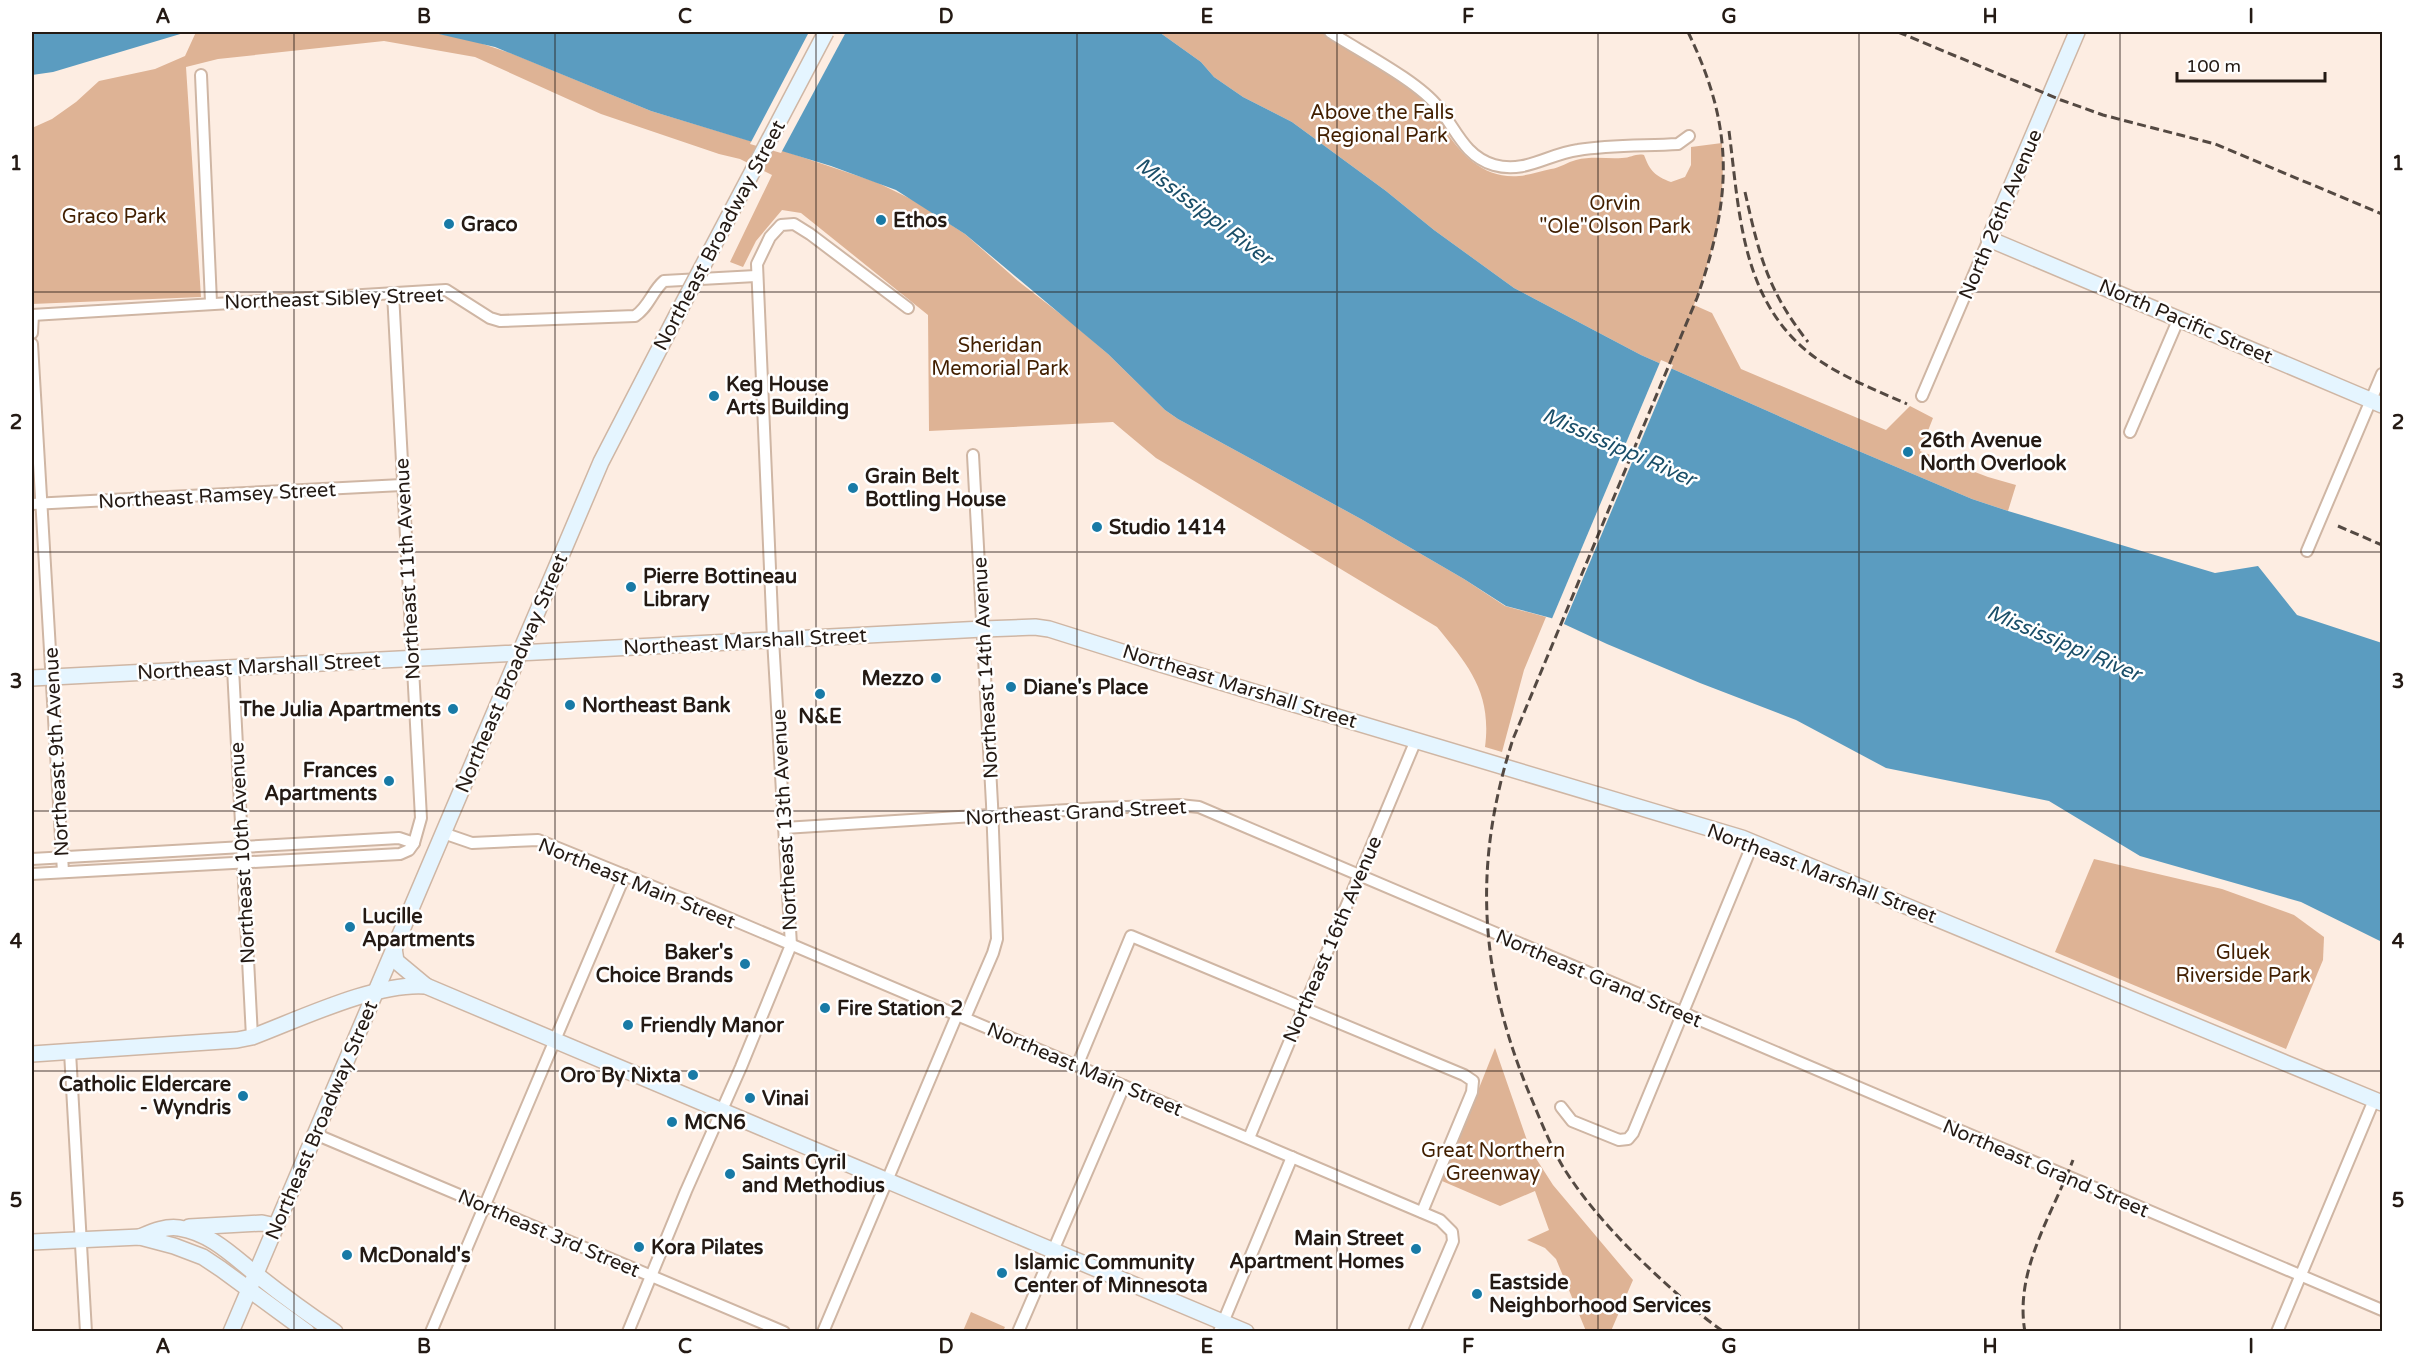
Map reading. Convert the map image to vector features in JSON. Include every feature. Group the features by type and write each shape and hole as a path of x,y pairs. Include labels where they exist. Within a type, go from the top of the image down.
{"street":[{"name":"Northeast Broadway Street","path":"231,1332 601,462 826,32"},
{"path":"1330,32 1422,92 1443,114 1462,144 1470,152 1493,165 1510,168 1525,167 1578,150 1678,144 1689,136"},
{"name":"North 26th Avenue","path":"1922,396 2078,32"},
{"path":"201,75 211,302"},
{"path":"756,276 757,264 775,230 781,225 794,224 908,308"},
{"name":"North Pacific Street","path":"1989,239 2377,402"},
{"name":"Northeast Sibley Street","path":"32,315 211,302 446,290 490,318 500,321 634,316 642,312 656,288 664,281 756,276"},
{"name":"Northeast 13th Avenue","path":"628,1332 791,945 773,639 756,276"},
{"name":"Northeast 11th Avenue","path":"393,293 421,818 414,843"},
{"path":"32,315 32,333"},
{"path":"2130,432 2179,318"},
{"name":"Northeast 9th Avenue","path":"32,344 37,504 52,677 63,872"},
{"path":"2307,551 2377,402 2382,374"},
{"name":"Northeast 14th Avenue","path":"823,1332 888,1180 961,1017 993,953 997,939 993,815 974,455"},
{"name":"Northeast Ramsey Street","path":"37,504 402,485"},
{"name":"Northeast Marshall Street","path":"32,678 773,639 1049,628 1157,663 1753,843 2378,1102"},
{"name":"Northeast 10th Avenue","path":"233,669 252,1037"},
{"name":"Northeast 16th Avenue","path":"1249,1138 1416,740"},
{"name":"Northeast Grand Street","path":"784,828 1100,808 1198,807 2382,1310"},
{"name":"Northeast Main Street","path":"443,833 471,843 538,840 1440,1220 1452,1232 1453,1241 1414,1332"},
{"path":"32,859 399,838 414,843 409,850 400,854 32,874"},
{"path":"1561,1107 1572,1121 1619,1140 1628,1139 1633,1133 1753,843"},
{"path":"431,1332 625,875"},
{"path":"1077,1066 1131,936 1304,1007 1464,1075 1473,1081 1472,1092 1422,1212"},
{"path":"394,948 396,961 426,986 888,1180 1221,1327 1246,1332"},
{"path":"32,1054 219,1043 252,1037 375,991 412,985 426,986"},
{"path":"70,1052 86,1332"},
{"path":"1018,1332 1124,1086"},
{"path":"2277,1332 2300,1275 2378,1102"},
{"name":"Northeast 3rd Street","path":"315,1134 784,1332"},
{"path":"1221,1327 1292,1157"},
{"path":"140,1237 160,1229 262,1223 276,1226"},
{"path":"178,1228 204,1235 224,1248 335,1332"},
{"path":"32,1242 140,1237 174,1246 203,1257 307,1332"}],"green space":[{"path":"196,32 430,32 471,40 513,54 651,111 784,151 876,182 913,200 965,234 1018,281 1108,354 1165,410 1178,419 1361,519 1464,579 1505,606 1546,617 1524,670 1502,752 1485,747 1485,711 1476,681 1437,627 1156,458 1113,422 929,431 928,315 801,213 782,210 756,241 743,267 730,262 772,175 740,159 601,114 475,57 384,41 218,59 186,67 201,297 32,304 32,128 52,119 76,102 99,81 155,69 185,56"},
{"name":"Above the Falls Regional Park","path":"1159,32 1343,32 1445,103 1456,123 1445,130 1452,140 1467,157 1495,174 1519,176 1582,159 1644,155 1654,172 1671,182 1685,177 1691,165 1691,147 1722,143 1722,187 1717,225 1708,263 1694,305 1712,313 1741,369 1886,430 1910,406 1933,418 1920,451 1988,477 2016,485 2008,511 1972,499 1835,441 1641,355 1514,288 1292,122 1243,97 1214,77 1201,62"},
{"name":"Gluek Riverside Park","path":"2094,859 2222,889 2294,915 2324,937 2323,960 2286,1049 2055,952"},
{"name":"Great Northern Greenway","path":"1495,1048 1530,1149 1553,1185 1633,1280 1611,1331 1586,1331 1556,1259 1545,1248 1527,1240 1549,1230 1535,1191 1500,1206 1442,1181"},
{"path":"971,1312 1005,1327 1003,1331 963,1331"}],"water":[{"path":"32,32 187,32 53,72 32,75"},
{"name":"Mississippi River","path":"430,32 1159,32 1201,62 1214,77 1243,97 1292,122 1514,288 1641,355 1972,499 2215,573 2258,566 2297,615 2382,643 2382,942 2301,902 2140,856 2049,801 1886,768 1796,720 1700,683 1551,618 1506,606 1361,519 1178,419 1165,410 1108,354 965,234 896,190 831,166 651,111 495,47"}],"pier":[{"path":"809,32 846,32 781,153 750,144"},
{"path":"1661,360 1673,365 1563,626 1551,621"}],"railway":[{"path":"1688,32 1714,100 1721,132 1722,195 1717,227 1697,298 1513,739 1500,785 1492,829 1487,872 1487,915 1491,958 1511,1044 1527,1088 1563,1167 1585,1198 1623,1242 1650,1269 1724,1332"},
{"path":"1898,32 2061,100 2103,115 2215,144 2382,214"},
{"path":"1729,131 1742,227 1749,258 1759,287 1774,314 1794,339 1820,361 1852,379 1907,404"},
{"path":"1745,192 1766,271 1783,305 1808,342"},
{"path":"2338,526 2382,545"},
{"path":"2025,1332 2023,1309 2030,1265 2073,1160"}],"place":[{"name":"Ethos","path":"881,220"},
{"name":"Graco","path":"449,224"},
{"name":"Keg House Arts Building","path":"714,396"},
{"name":"26th Avenue North Overlook","path":"1908,452"},
{"name":"Grain Belt Bottling House","path":"853,488"},
{"name":"Studio 1414","path":"1097,527"},
{"name":"Pierre Bottineau Library","path":"631,587"},
{"name":"Mezzo","path":"936,678"},
{"name":"Diane's Place","path":"1011,687"},
{"name":"N&E","path":"820,694"},
{"name":"Northeast Bank","path":"570,705"},
{"name":"The Julia Apartments","path":"453,709"},
{"name":"Frances Apartments","path":"389,781"},
{"name":"Lucille Apartments","path":"350,927"},
{"name":"Baker's Choice Brands","path":"745,964"},
{"name":"Fire Station 2","path":"825,1008"},
{"name":"Friendly Manor","path":"628,1025"},
{"name":"Oro By Nixta","path":"693,1075"},
{"name":"Catholic Eldercare - Wyndris","path":"243,1096"},
{"name":"Vinai","path":"750,1098"},
{"name":"MCN6","path":"672,1122"},
{"name":"Saints Cyril and Methodius","path":"730,1174"},
{"name":"Kora Pilates","path":"639,1247"},
{"name":"Main Street Apartment Homes","path":"1416,1249"},
{"name":"McDonald's","path":"347,1255"},
{"name":"Islamic Community Center of Minnesota","path":"1002,1273"},
{"name":"Eastside Neighborhood Services","path":"1477,1294"}],"park label":[{"name":"Orvin \"Ole\"Olson Park","path":"1615,214"},
{"name":"Graco Park","path":"114,216"},
{"name":"Sheridan Memorial Park","path":"1000,356"}]}
